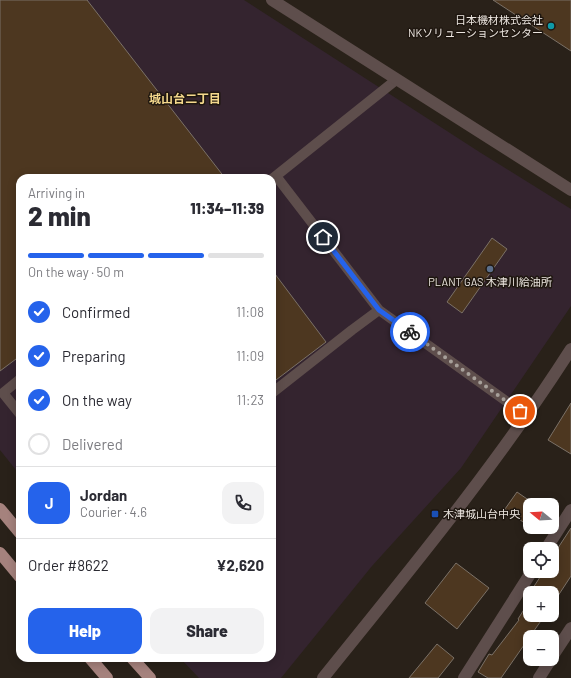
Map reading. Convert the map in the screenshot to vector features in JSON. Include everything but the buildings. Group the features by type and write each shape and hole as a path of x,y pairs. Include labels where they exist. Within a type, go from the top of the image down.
{"highway":[{"path":"0,509 16,528"},
{"path":"0,553 16,572"},
{"path":"93,662 107,678"},
{"path":"136,662 150,678"}],"street":[{"path":"272,0 571,190"},
{"path":"323,678 449,521 527,416 571,349"},
{"path":"550,542 571,510"},
{"path":"464,678 528,578"},
{"path":"559,646 571,628"},
{"path":"539,678 546,666"}],"lane":[{"path":"276,176 396,80"},
{"path":"276,181 379,310 527,416"},
{"path":"276,390 379,310"},
{"path":"16,382 3,393 16,409"}],"shaded area":[{"path":"0,0 244,0 481,153 571,209 571,306 461,468 372,566 281,678 199,678 184,662 276,662 276,174 16,174 16,470 0,450"}],"way so far":[{"path":"410,332 520,411"}],"place":[{"name":"日本機材株式会社 NKソリューションセンター","path":"551,26"},
{"name":"PLANT GAS 木津川給油所","path":"490,269"},
{"name":"木津城山台中央","path":"435,514"}],"district":[{"name":"城山台二丁目","path":"185,99"}],"route":[{"path":"323,237 379,310 410,332"}]}
